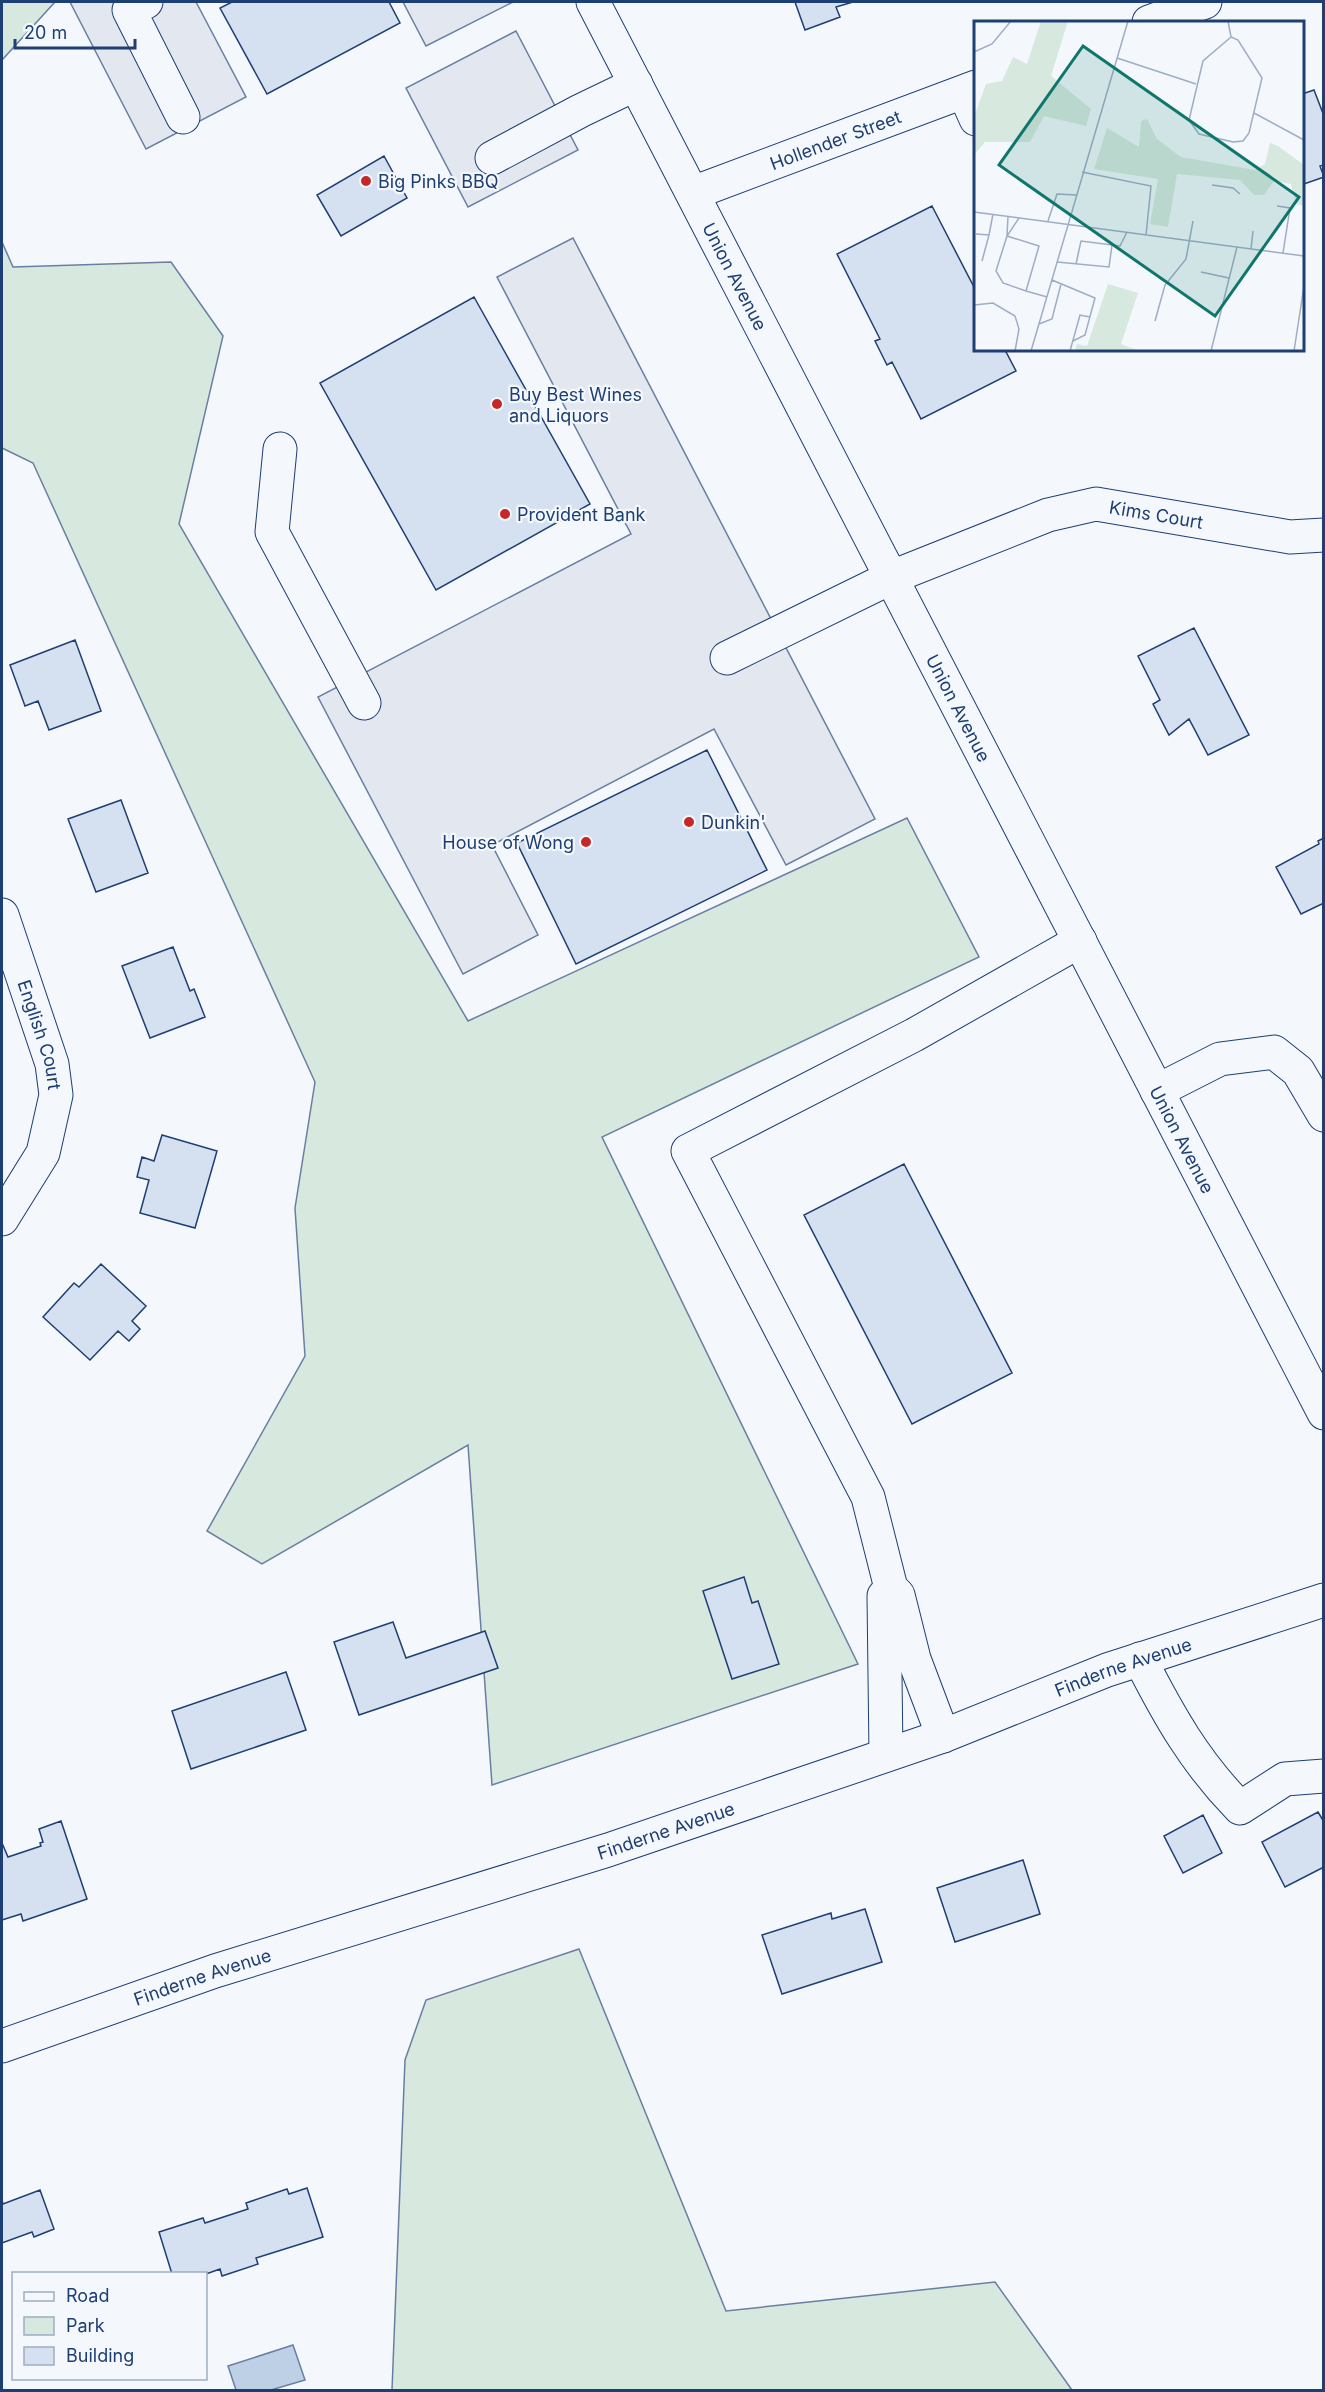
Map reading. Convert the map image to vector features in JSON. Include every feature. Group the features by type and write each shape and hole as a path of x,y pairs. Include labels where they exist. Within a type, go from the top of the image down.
{"street":[{"path":"146,2 129,10 183,117"},
{"name":"Union Avenue","path":"593,2 1323,1413"},
{"path":"1152,21 1205,2"},
{"path":"492,158 636,84"},
{"name":"Hollender Street","path":"693,193 972,99"},
{"path":"280,449 272,532 364,703"},
{"name":"Kims Court","path":"727,658 892,577 1048,516 1096,504 1290,537 1323,535"},
{"name":"English Court","path":"2,915 52,1064 56,1095 43,1153 2,1219"},
{"path":"943,1736 914,1659 898,1595 891,1588 868,1497 688,1151 914,1035 1080,941"},
{"path":"1157,1091 1220,1059 1274,1052 1298,1071 1323,1115"},
{"path":"886,1755 884,1596 891,1588"},
{"name":"Finderne Avenue","path":"2,2046 215,1971 520,1879 608,1850 943,1736 1140,1659 1323,1600"},
{"path":"1140,1659 1168,1714 1210,1777 1240,1808 1285,1779 1323,1776"}],"green space":[{"path":"2,2 55,2 2,60"},
{"path":"2,242 13,267 171,262 223,336 179,524 468,1021 907,818 979,957 602,1137 858,1664 492,1785 468,1445 262,1564 207,1531 305,1356 295,1208 315,1082 33,463 2,448"},
{"path":"579,1949 726,2311 995,2282 1072,2390 392,2390 405,2060 426,2000"}],"shaded area":[{"path":"70,2 196,2 246,97 146,149"},
{"path":"403,2 513,2 426,46"},
{"path":"516,31 578,150 468,207 406,88"},
{"path":"573,238 875,819 786,865 714,729 492,845 538,935 463,974 318,697 631,534 497,277"}],"water":[{"path":"293,2345 305,2380 271,2390 236,2390 228,2366"}],"building":[{"path":"232,2 389,2 400,23 267,94 220,8"},
{"path":"795,2 853,2 836,7 840,17 805,30"},
{"path":"1314,90 1324,116 1324,165 1320,166 1324,177 1304,184 1304,93"},
{"path":"384,156 407,198 341,236 317,195"},
{"path":"932,206 974,287 974,351 1006,351 1016,371 921,419 892,362 887,365 875,341 880,339 837,254"},
{"path":"474,297 590,504 436,590 320,383"},
{"path":"1194,628 1249,735 1208,755 1189,719 1169,735 1153,704 1160,700 1138,656"},
{"path":"75,640 101,711 49,730 38,701 25,706 10,665"},
{"path":"707,750 767,870 576,964 517,843"},
{"path":"121,800 148,873 96,892 68,819"},
{"path":"1324,838 1324,903 1301,914 1276,867 1319,844 1318,841"},
{"path":"173,947 190,991 194,989 205,1017 150,1038 122,966"},
{"path":"162,1135 217,1151 195,1228 140,1213 149,1180 137,1177 142,1157 154,1161"},
{"path":"904,1164 1012,1373 912,1424 804,1215"},
{"path":"101,1264 146,1306 132,1321 140,1329 129,1341 118,1331 90,1360 43,1317 74,1283 79,1287"},
{"path":"744,1577 752,1603 758,1601 779,1664 732,1679 703,1591"},
{"path":"393,1622 406,1658 485,1631 498,1668 359,1715 334,1642"},
{"path":"286,1672 306,1730 191,1769 172,1711"},
{"path":"1318,1812 1324,1822 1324,1867 1285,1887 1262,1842"},
{"path":"1203,1815 1222,1853 1183,1873 1164,1836"},
{"path":"61,1821 87,1899 23,1921 21,1914 2,1920 2,1843 8,1857 41,1846 40,1843 43,1842 39,1829"},
{"path":"1023,1860 1040,1914 955,1942 937,1888"},
{"path":"865,1909 882,1962 782,1994 762,1935 831,1913 832,1919"},
{"path":"307,2188 323,2237 256,2258 258,2264 222,2276 220,2269 207,2274 171,2272 159,2232 203,2218 205,2223 248,2209 246,2203 287,2189 289,2194"},
{"path":"40,2190 54,2229 34,2237 32,2232 2,2243 2,2200 3,2204"}],"place":[{"name":"Big Pinks BBQ","path":"366,181"},
{"name":"Buy Best Wines and Liquors","path":"497,404"},
{"name":"Provident Bank","path":"505,514"},
{"name":"Dunkin'","path":"689,822"},
{"name":"House of Wong","path":"586,842"}]}
